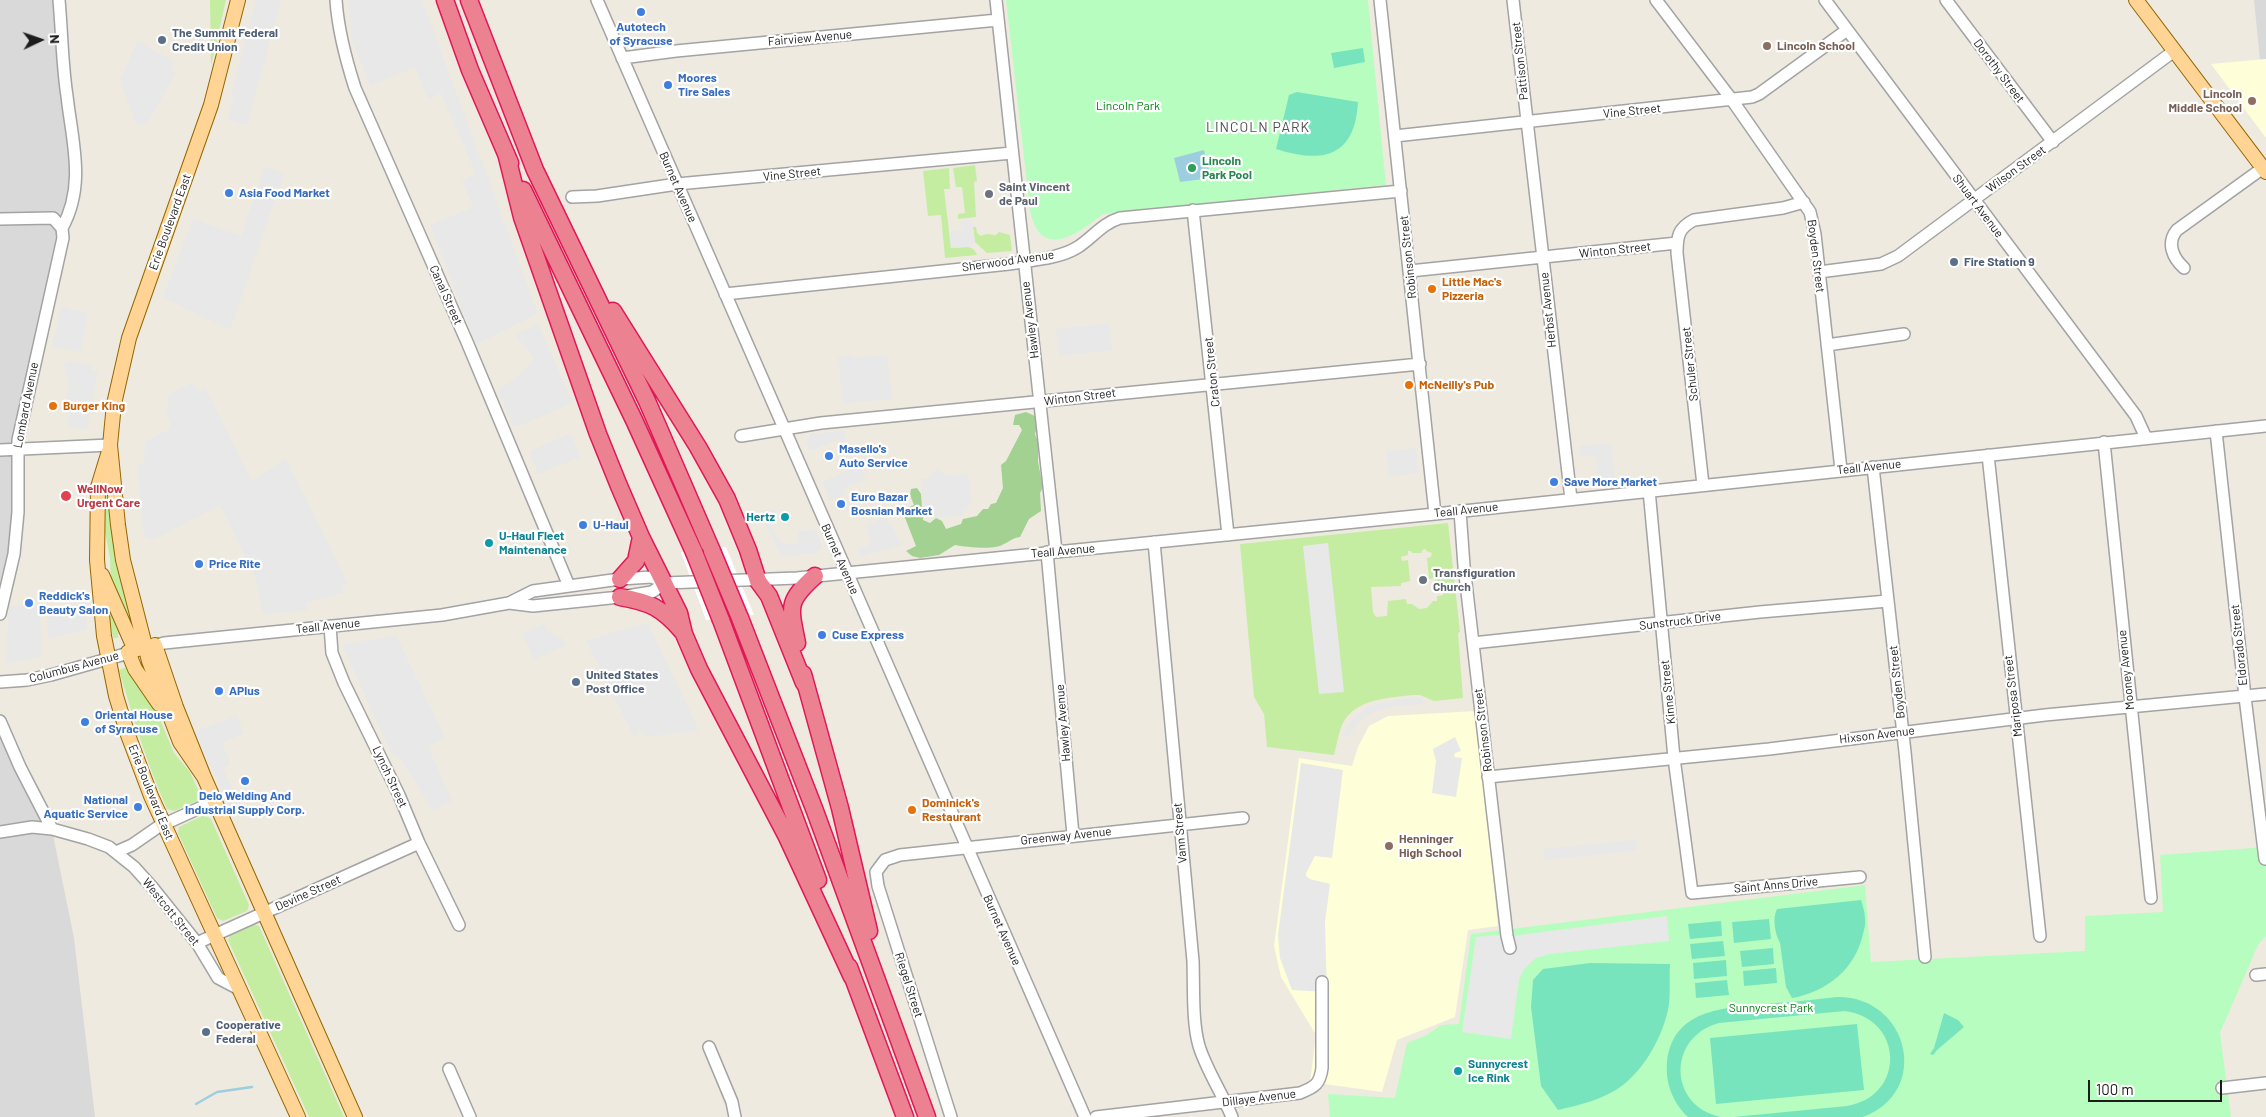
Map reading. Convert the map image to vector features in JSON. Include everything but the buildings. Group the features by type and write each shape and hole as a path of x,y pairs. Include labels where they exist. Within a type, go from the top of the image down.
{"highway":[{"path":"445,0 470,70 506,153 634,420 694,552 721,620 905,1117"},
{"path":"469,0 535,170 578,256 646,401 740,618 765,679 927,1117"},
{"path":"506,153 522,217 595,425 641,537 679,613 684,634 699,669 803,871 852,977"},
{"path":"578,256 652,371 727,499 750,554 758,581 769,596 804,683"},
{"path":"620,580 636,561 641,537"},
{"path":"815,576 796,597 790,615 804,683 840,808 884,997"},
{"path":"620,597 639,600 659,608 670,616 684,634"}],"main road":[{"name":"Erie Boulevard East","path":"238,0 211,105 129,338 114,404 110,445 98,487 97,560 107,658 128,735 150,796 298,1117"},
{"path":"2136,0 2264,170"},
{"name":"Erie Boulevard East","path":"110,445 123,560 141,649 215,801 355,1117"},
{"path":"97,560 113,602 141,649 135,669 155,697 180,742"},
{"name":"Erie Boulevard East","path":"141,649 152,668 180,742 204,777"}],"street":[{"name":"Lombard Avenue","path":"0,614 14,554 18,512 17,450 35,356 61,246 62,228 67,219 74,195 76,155 66,96 59,0"},
{"name":"Canal Street","path":"336,0 337,17 355,88 467,342 569,586"},
{"name":"Burnet Avenue","path":"597,0 965,847 1085,1117"},
{"name":"Hawley Avenue","path":"996,0 1040,402 1073,835"},
{"name":"Robinson Street","path":"1380,0 1435,514"},
{"name":"Pattison Street","path":"1513,0 1526,121"},
{"name":"Boyden Street","path":"1656,0 1732,100 1810,212 1819,272 1841,470"},
{"name":"Shuart Avenue","path":"1825,0 2136,416 2146,438"},
{"name":"Dorothy Street","path":"1946,0 2053,142"},
{"name":"Fairview Avenue","path":"622,58 676,51 998,20"},
{"name":"Vine Street","path":"1396,136 1752,98 1847,30"},
{"name":"Wilson Street","path":"1819,272 1881,264 1898,256 2174,51"},
{"name":"Herbst Avenue","path":"1526,121 1572,499"},
{"name":"Vine Street","path":"572,197 597,196 677,184 1012,153"},
{"path":"2184,268 2174,256 2170,243 2177,230 2264,170"},
{"name":"Sherwood Avenue","path":"725,294 1024,261 1072,250 1113,220 1120,218 1401,190"},
{"path":"1677,243 1678,233 1683,225 1694,220 1783,208 1804,202"},
{"name":"Craton Street","path":"1193,210 1228,535"},
{"path":"0,219 53,218 62,228"},
{"name":"Winton Street","path":"1410,271 1677,243"},
{"name":"Schuler Street","path":"1677,243 1703,485"},
{"path":"1826,345 1904,334"},
{"name":"Winton Street","path":"740,436 783,428 1420,364"},
{"name":"Teall Avenue","path":"141,649 202,638 442,615 509,603 533,591 620,580 652,577 665,583 758,581 815,576 1435,514 2266,426"},
{"name":"Eldorado Street","path":"2216,431 2265,859"},
{"name":"Mooney Avenue","path":"2104,442 2151,898"},
{"path":"0,450 110,445"},
{"name":"Mariposa Street","path":"1988,455 2040,936"},
{"name":"Boyden Street","path":"1874,467 1925,957"},
{"name":"Kinne Street","path":"1649,490 1674,758 1692,893"},
{"name":"Robinson Street","path":"1460,511 1464,566 1488,777 1510,948"},
{"name":"Vann Street","path":"1154,542 1193,961 1198,1045 1232,1117"},
{"name":"Teall Avenue","path":"509,603 533,606 620,597 652,592 665,583"},
{"name":"Sunstruck Drive","path":"1473,643 1760,612 1888,601"},
{"name":"Lynch Street","path":"330,626 332,653 344,683 399,795 419,843 459,925"},
{"name":"Columbus Avenue","path":"0,682 27,680 51,675 141,649"},
{"name":"Hixson Avenue","path":"1488,777 1770,749 2016,719 2266,694"},
{"path":"0,721 20,767 52,829"},
{"path":"116,852 164,824 215,801"},
{"name":"Greenway Avenue","path":"890,858 965,847 1244,818"},
{"name":"Westcott Street","path":"0,832 32,828 52,829 88,839 116,852 152,887 197,943 218,978 239,989"},
{"name":"Devine Street","path":"197,943 419,843"},
{"name":"Riegel Street","path":"890,858 885,860 876,872 878,886 951,1117"},
{"name":"Saint Anns Drive","path":"1692,893 1860,877"},
{"name":"Dillaye Avenue","path":"1096,1117 1300,1093 1318,1084 1322,1068 1322,982"},
{"path":"709,1046 732,1102 735,1117"},
{"path":"449,1069 470,1117"},
{"path":"2222,1088 2266,1083"}],"shaded area":[{"path":"0,0 57,0 73,166 27,383 10,553 0,594"},
{"path":"256,0 281,0 247,125 228,120 234,98 231,96"},
{"path":"348,0 422,0 538,314 476,345 430,225 473,207 462,181 476,174 441,93 428,99 415,67 370,86 352,40"},
{"path":"2254,0 2266,0 2266,59 2260,60"},
{"path":"138,41 175,62 171,69 176,73 147,124 136,123 120,79"},
{"name":"Lincoln Middle School","path":"2266,59 2266,138 2211,64"},
{"path":"265,167 284,173 230,330 163,297 193,219 241,236"},
{"path":"972,220 975,242 970,247 951,248 949,232 961,231 960,221"},
{"path":"61,306 88,313 80,352 52,346"},
{"path":"1109,323 1112,350 1059,356 1056,329"},
{"path":"538,324 573,403 514,428 498,390 514,379 535,359 515,335"},
{"path":"853,355 854,358 887,355 892,399 843,404 838,357"},
{"path":"70,361 91,366 90,369 98,371 87,430 67,426 70,414 63,412 69,387 64,363"},
{"path":"193,382 197,391 205,388 252,481 286,459 348,584 342,586 344,593 307,602 307,610 263,614 255,577 220,505 153,540 145,538 141,512 138,464 144,464 145,440 151,439 170,429 171,423 166,412 169,401 167,395"},
{"path":"844,431 847,448 843,449 839,439 810,451 806,441 811,434"},
{"path":"571,433 580,457 538,474 529,451"},
{"path":"1611,443 1615,478 1599,480 1596,456 1580,455 1579,446"},
{"path":"1416,448 1419,473 1389,476 1386,452"},
{"path":"859,465 866,480 843,488 846,494 830,501 822,482"},
{"path":"937,469 941,473 951,476 968,474 972,503 967,504 969,506 966,511 963,509 963,515 935,518 934,510 924,511 921,479 929,478"},
{"path":"777,510 777,519 771,520 773,531 780,541 790,544 798,543 798,531 816,530 823,548 817,552 789,557 780,554 759,511"},
{"path":"885,517 890,526 892,525 901,545 860,556 858,549 872,543 865,526"},
{"path":"1328,543 1344,692 1319,694 1303,546"},
{"path":"9,605 40,607 42,657 6,663"},
{"path":"47,607 85,608 87,629 48,639"},
{"path":"544,623 548,631 562,638 565,645 534,660 522,634"},
{"path":"648,623 699,730 646,737 642,730 634,737 586,640"},
{"path":"396,635 445,738 428,747 452,801 433,810 399,757 392,755 342,645"},
{"path":"1408,698 1422,698 1423,704 1395,706 1376,711 1362,718 1347,738 1342,735 1353,718 1368,706"},
{"name":"Henninger High School","path":"1476,711 1498,926 1468,930 1455,1017 1397,1040 1382,1092 1310,1082 1316,1035 1281,977 1274,946 1299,758 1352,766 1358,747 1369,726 1388,716"},
{"path":"237,716 244,733 222,743 231,764 223,768 240,807 230,811 195,731"},
{"path":"0,730 53,835 74,938 95,1117 0,1117"},
{"path":"1455,737 1461,751 1455,753 1454,757 1462,758 1456,797 1432,793 1436,761 1433,749"},
{"path":"1301,763 1343,770 1332,858 1315,856 1306,873 1306,876 1310,879 1330,884 1325,922 1327,992 1292,990 1280,958 1278,935"},
{"path":"1636,840 1637,850 1545,860 1544,849"},
{"path":"1667,916 1669,941 1549,954 1536,958 1523,971 1519,980 1511,1039 1462,1032 1476,937 1512,936"}],"green space":[{"path":"210,0 226,0 211,66"},
{"name":"Lincoln Park","path":"1006,0 1368,0 1386,185 1103,214 1082,229 1060,239 1051,239 1042,235 1035,226 1030,210"},
{"path":"1363,48 1365,62 1334,68 1331,53"},
{"path":"1297,92 1358,102 1356,120 1351,135 1334,152 1308,156 1276,149 1289,95"},
{"path":"975,165 977,181 974,182 976,217 958,219 958,214 965,213 962,187 956,187 953,168"},
{"path":"949,168 950,189 944,189 951,248 970,248 977,255 945,258 941,215 928,216 923,171"},
{"path":"973,227 976,227 977,233 981,236 986,234 996,235 999,232 1010,235 1012,251 987,253 975,242"},
{"path":"1026,412 1035,416 1038,423 1035,434 1038,442 1038,462 1043,487 1040,493 1041,511 1029,519 1020,537 998,547 979,548 955,545 939,555 920,558 912,556 906,551 916,546 902,510 914,505 910,495 911,489 917,488 921,494 923,520 930,523 936,518 942,521 946,529 961,524 963,519 977,516 983,509 988,509 991,504 996,503 1003,488 1001,465 1006,461 1022,430 1019,425 1013,425 1015,415"},
{"path":"108,487 137,635 131,636 111,585 110,558 104,526 106,488"},
{"path":"1448,523 1460,632 1458,633 1463,698 1434,701 1420,695 1413,695 1385,698 1366,703 1350,713 1344,721 1334,755 1267,747 1264,714 1254,697 1240,544","holes":["1426,549 1426,551 1432,553 1431,557 1427,558 1429,579 1435,578 1435,582 1440,583 1440,586 1444,586 1443,595 1437,596 1437,601 1433,601 1427,608 1419,609 1412,604 1407,604 1406,599 1388,601 1387,616 1376,617 1373,612 1371,587 1401,586 1401,583 1410,581 1408,560 1402,561 1401,557 1408,555 1408,551 1412,553 1422,553 1422,550"]},
{"path":"111,610 124,637 118,634 118,638 113,638 109,612"},
{"path":"126,667 131,668 151,698 174,753 190,772 199,792 197,801 174,811 167,809 141,740 119,670"},
{"path":"204,815 211,819 249,905 247,911 223,921 217,918 178,833 179,827"},
{"name":"Sunnycrest Park","path":"2266,847 2266,936 2258,945 2220,1033 2231,1117 1330,1117 1328,1094 1395,1098 1407,1043 1427,1035 1441,1025 1459,1024 1471,934 1865,885 1871,962 2085,951 2085,916 2163,912 2160,855"},
{"path":"1861,900 1865,914 1865,925 1859,947 1846,968 1827,985 1816,991 1792,998 1786,987 1780,943 1774,921 1777,909"},
{"path":"1769,919 1771,939 1734,943 1732,922"},
{"path":"1721,921 1722,936 1690,939 1688,924"},
{"path":"252,924 259,926 344,1117 309,1117 228,940 230,935"},
{"path":"1723,941 1725,956 1692,959 1690,944"},
{"path":"1773,948 1774,964 1742,967 1740,951"},
{"path":"1726,960 1727,976 1694,979 1693,963"},
{"path":"1590,963 1670,964 1668,1010 1662,1031 1652,1051 1631,1078 1616,1090 1600,1098 1558,1110 1541,1086 1531,1007 1533,980 1543,969"},
{"path":"1776,968 1777,983 1744,986 1743,971"},
{"path":"1727,980 1729,995 1696,998 1695,983"},
{"path":"1837,997 1862,1001 1881,1012 1895,1028 1903,1047 1904,1068 1898,1088 1885,1105 1863,1117 1734,1117 1847,1106 1866,1099 1880,1088 1888,1074 1890,1058 1887,1042 1878,1028 1864,1017 1845,1011 1719,1023 1702,1031 1690,1042 1683,1056 1681,1071 1683,1086 1691,1100 1704,1110 1721,1117 1688,1117 1674,1099 1667,1077 1667,1062 1671,1044 1679,1031 1690,1021 1717,1010 1733,1007"},
{"path":"1944,1013 1958,1020 1964,1027 1933,1055 1930,1054 1934,1048"},
{"path":"1857,1024 1864,1090 1716,1104 1710,1038"}],"water":[{"name":"Lincoln Park Pool","path":"1204,150 1211,178 1180,182 1174,158"}],"pier":[{"path":"726,547 754,615 706,620 681,552"}],"waterway":[{"path":"196,1104 217,1092 252,1087"}],"place":[{"name":"Autotech of Syracuse","path":"641,12"},
{"name":"The Summit Federal Credit Union","path":"162,40"},
{"name":"Lincoln School","path":"1767,46"},
{"name":"Moores Tire Sales","path":"668,85"},
{"name":"Lincoln Middle School","path":"2252,101"},
{"name":"Lincoln Park Pool","path":"1192,168"},
{"name":"Asia Food Market","path":"229,193"},
{"name":"Saint Vincent de Paul","path":"989,194"},
{"name":"Fire Station 9","path":"1954,262"},
{"name":"Little Mac's Pizzeria","path":"1432,289"},
{"name":"McNeilly's Pub","path":"1409,385"},
{"name":"Burger King","path":"53,406"},
{"name":"Masello's Auto Service","path":"829,456"},
{"name":"Save More Market","path":"1554,482"},
{"name":"WellNow Urgent Care","path":"66,496"},
{"name":"Euro Bazar Bosnian Market","path":"841,504"},
{"name":"Hertz","path":"785,517"},
{"name":"U-Haul","path":"583,525"},
{"name":"U-Haul Fleet Maintenance","path":"489,543"},
{"name":"Price Rite","path":"199,564"},
{"name":"Transfiguration Church","path":"1423,580"},
{"name":"Reddick's Beauty Salon","path":"29,603"},
{"name":"Cuse Express","path":"822,635"},
{"name":"United States Post Office","path":"576,682"},
{"name":"APlus","path":"219,691"},
{"name":"Oriental House of Syracuse","path":"85,722"},
{"name":"Delo Welding And Industrial Supply Corp.","path":"245,781"},
{"name":"National Aquatic Service","path":"138,807"},
{"name":"Dominick's Restaurant","path":"912,810"},
{"name":"Henninger High School","path":"1389,846"},
{"name":"Cooperative Federal","path":"206,1032"},
{"name":"Sunnycrest Ice Rink","path":"1458,1071"}],"district":[{"name":"LINCOLN PARK","path":"1258,127"}]}
